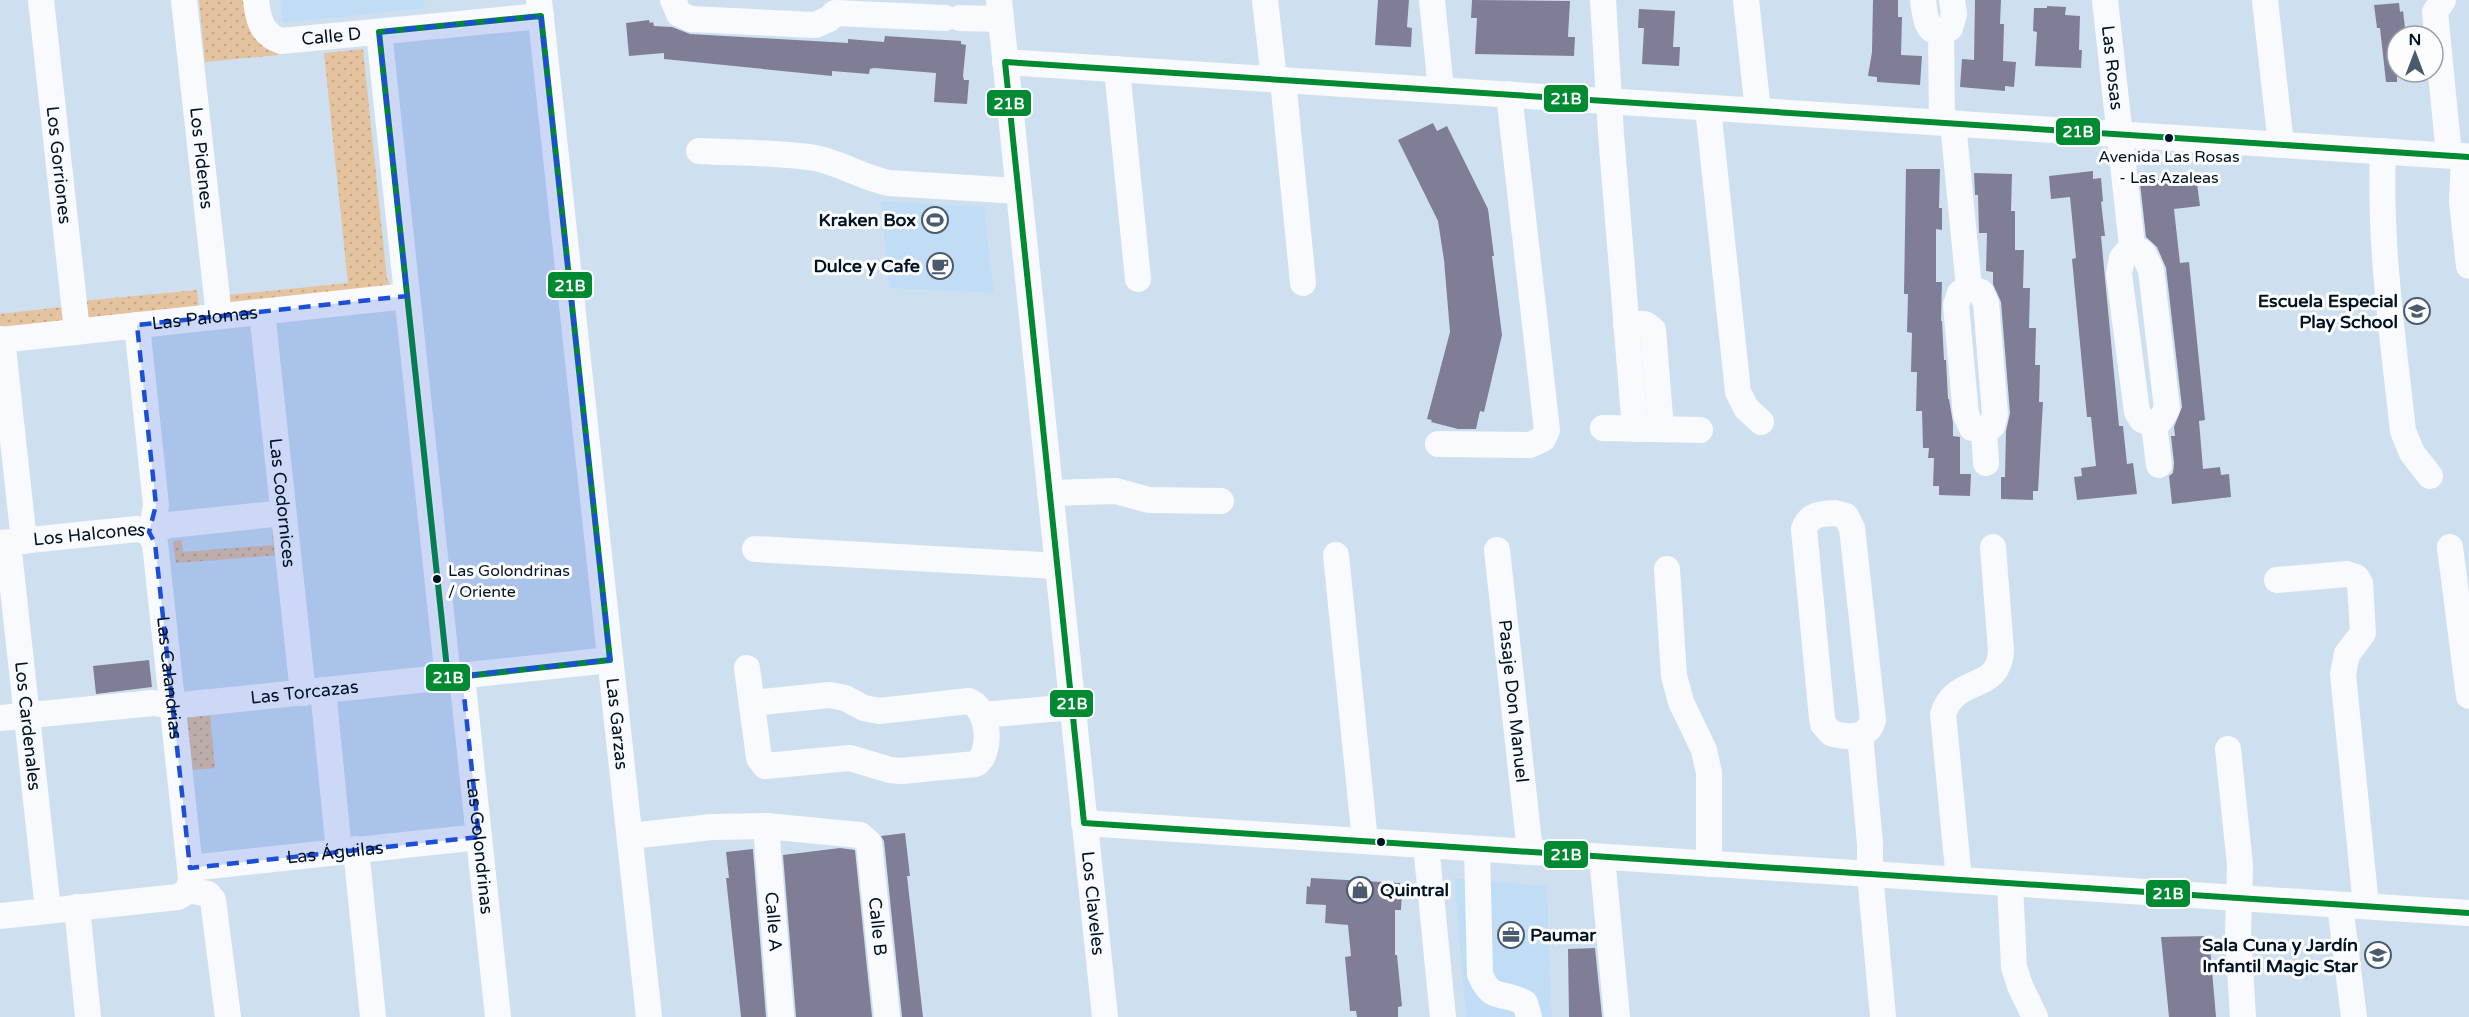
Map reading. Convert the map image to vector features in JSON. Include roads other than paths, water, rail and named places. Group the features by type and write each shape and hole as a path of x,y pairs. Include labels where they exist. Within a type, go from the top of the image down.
{"street":[{"name":"Los Gorriones","path":"41,0 76,331"},
{"name":"Los Pidenes","path":"184,0 219,316"},
{"name":"Calle D","path":"256,0 259,22 267,34 281,41 379,33 540,8"},
{"path":"673,0 679,14 691,19 815,25 829,19 828,7 953,18 1000,10"},
{"path":"1265,0 1279,80 1303,284"},
{"path":"1432,0 1441,90"},
{"path":"1603,0 1635,429"},
{"path":"1746,0 1758,111"},
{"path":"1923,0 1926,23 1932,29 1941,32 1950,28 1953,21 1952,0"},
{"name":"Las Rosas","path":"2105,0 2119,134"},
{"path":"2265,0 2281,145"},
{"path":"2433,4 2461,156 2462,202 2469,266"},
{"name":"Las Garzas","path":"540,8 649,1017"},
{"name":"Los Claveles","path":"1000,10 1106,1017"},
{"path":"1941,32 1948,123 1970,288 1981,292 1986,303 1995,414 1992,426 1983,431 1986,463"},
{"name":"Las Golondrinas","path":"379,33 407,296 455,677 479,837 498,1017"},
{"name":"Las Rosas","path":"1005,62 2461,156"},
{"path":"1117,69 1138,279"},
{"path":"1438,444 1530,445 1543,440 1547,430 1509,94"},
{"path":"1708,108 1738,392 1746,408 1761,422"},
{"path":"2119,134 2132,246 2122,258 2120,274 2133,385 2139,416 2148,423 2154,424 2159,465"},
{"path":"699,151 813,158 841,166 873,180 889,183 1019,191"},
{"path":"2383,151 2382,184 2388,286 2403,431 2412,453 2430,476"},
{"name":"Las Palomas","path":"1,340 407,296"},
{"name":"Las Codornices","path":"262,312 284,513 313,692 348,850 373,1017"},
{"path":"1626,324 1645,324 1653,330 1661,429"},
{"name":"Las Calandrias","path":"137,325 156,505 149,532 154,543 190,879"},
{"name":"Los Cardenales","path":"1,340 10,542 26,715 48,910"},
{"path":"1603,428 1700,430"},
{"path":"1050,493 1123,491 1149,500 1221,501"},
{"name":"Los Halcones","path":"10,542 137,529 149,532 170,525 284,513"},
{"path":"1841,513 1850,521 1852,528 1873,720 1869,729 1860,735 1831,733 1823,724 1804,536 1806,523 1816,515 1841,513"},
{"path":"1959,880 1943,714 1954,693 1987,679 1999,664 2001,651 1993,547"},
{"path":"2450,547 2469,696"},
{"path":"755,549 1058,566"},
{"name":"Pasaje Don Manuel","path":"1497,550 1530,852"},
{"path":"1336,555 1365,841"},
{"path":"1667,569 1674,676 1681,702 1704,750 1709,773 1709,864"},
{"path":"2277,580 2347,574 2356,577 2360,583 2363,633 2347,654 2343,674 2366,906"},
{"name":"Las Torcazas","path":"0,718 153,703 173,706 610,660"},
{"path":"747,668 759,758 765,766 850,759 901,771 976,764 986,751 983,715 978,706 969,701 879,711 864,708 845,698 830,695 752,703"},
{"path":"983,715 1072,707"},
{"path":"1860,735 1870,844 1869,874 1883,1017"},
{"path":"2228,749 2240,865 2238,898 2243,1017"},
{"path":"1084,823 2469,913"},
{"path":"630,836 712,826 766,826"},
{"name":"Calle B","path":"766,826 860,835 866,838 869,843 887,1017"},
{"name":"Calle A","path":"766,826 781,1017"},
{"name":"Las Águilas","path":"0,916 178,897 190,879 348,850 479,837"},
{"path":"1426,845 1443,1017"},
{"path":"1477,849 1480,974 1485,988 1496,995 1515,997 1525,1003 1529,1017"},
{"path":"1602,857 1617,1017"},
{"path":"190,879 213,900 228,1017"},
{"path":"2010,884 2014,967 2020,986 2035,1017"},
{"path":"2340,905 2354,1017"},
{"path":"76,907 88,1017"}],"place":[{"name":"Avenida Las Rosas - Las Azaleas","path":"2169,138"},
{"name":"Kraken Box","path":"935,220"},
{"name":"Dulce y Cafe","path":"940,266"},
{"name":"Escuela Especial Play School","path":"2417,311"},
{"name":"Las Golondrinas / Oriente","path":"437,579"},
{"name":"Quintral","path":"1360,890"},
{"name":"Paumar","path":"1511,935"},
{"name":"Sala Cuna y Jardín Infantil Magic Star","path":"2378,955"}]}
